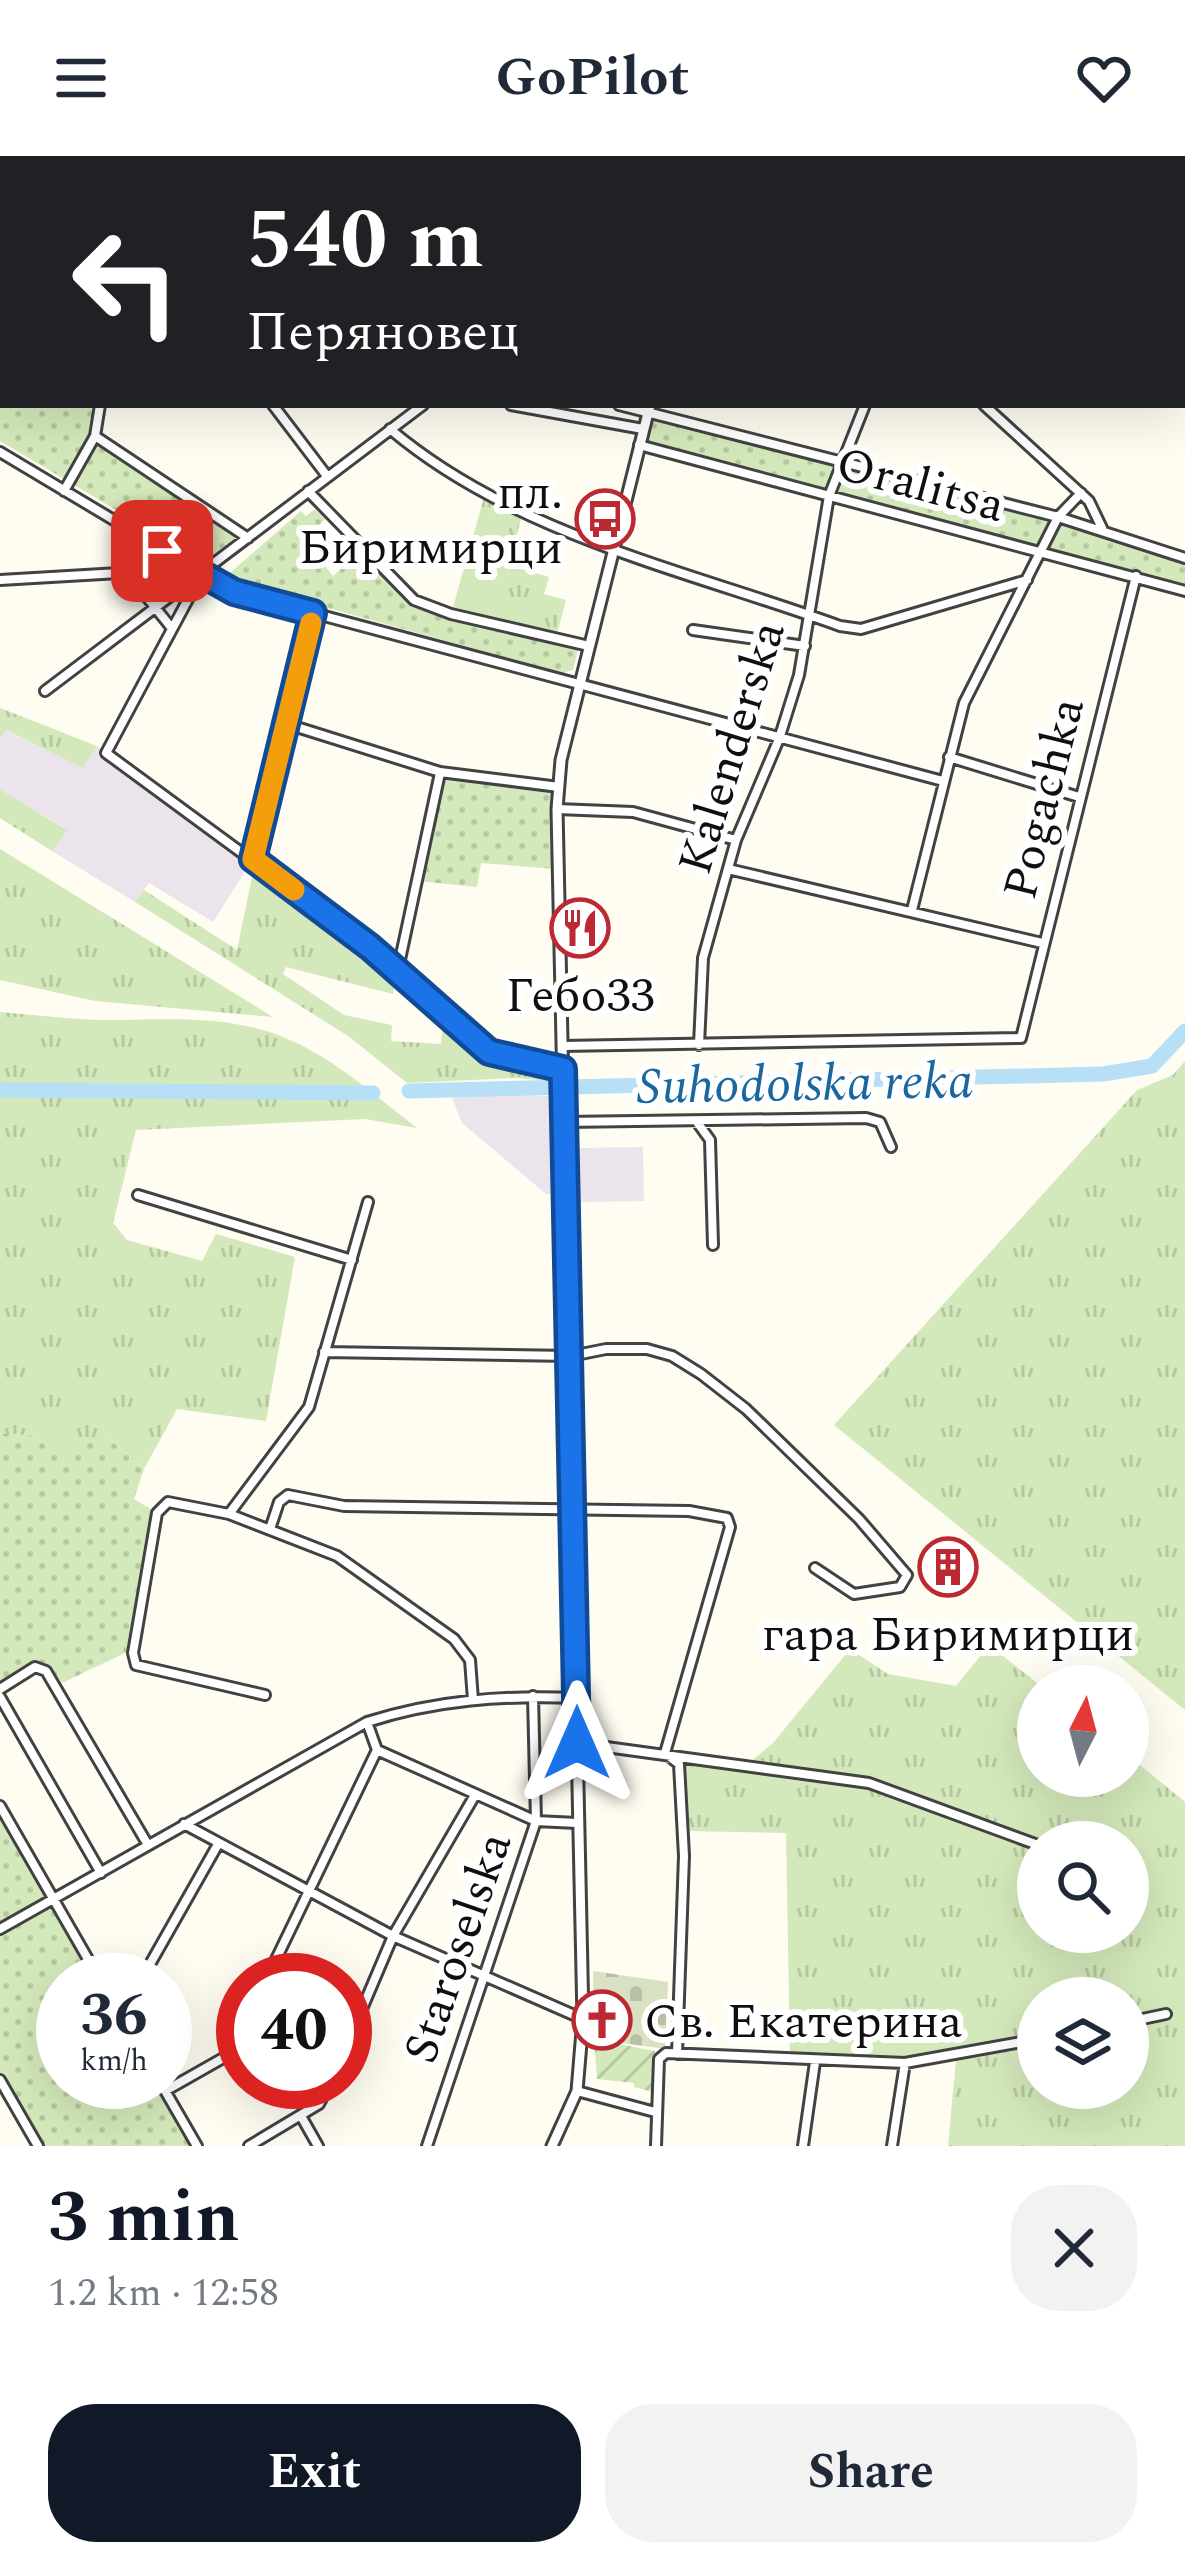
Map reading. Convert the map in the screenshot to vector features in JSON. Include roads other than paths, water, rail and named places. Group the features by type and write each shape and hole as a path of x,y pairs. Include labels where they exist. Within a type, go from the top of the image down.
{"street":[{"path":"64,491 94,436 99,408"},
{"path":"275,408 327,476"},
{"path":"46,691 150,607 201,575 419,408"},
{"path":"529,408 643,430"},
{"path":"592,419 595,408"},
{"path":"552,2146 578,2091 583,2018 557,809 580,685 649,408"},
{"name":"Oralitsa","path":"649,408 1058,517 1185,557"},
{"name":"Kalenderska","path":"698,1045 704,958 736,840 779,739 805,646 829,496 847,462 864,408"},
{"path":"987,408 1082,493 1102,530"},
{"path":"390,429 485,494 613,548 861,629 1027,580"},
{"path":"94,436 248,538"},
{"name":"Oralitsa","path":"639,445 1185,591"},
{"path":"0,452 234,592 943,781"},
{"path":"308,491 414,600 451,614 589,646"},
{"path":"912,910 964,704 1058,517 1082,493"},
{"path":"0,580 119,573 130,576 150,607 170,626"},
{"path":"201,575 106,753 397,971 489,1052 563,1071"},
{"name":"Pogachka","path":"698,1045 1021,1038 1136,576"},
{"path":"253,859 313,613"},
{"path":"693,630 805,646"},
{"path":"286,724 440,772 559,787"},
{"path":"949,757 1079,797"},
{"path":"397,971 440,772"},
{"path":"557,809 633,812 736,840"},
{"path":"728,869 1042,943"},
{"path":"562,1046 698,1045"},
{"path":"564,1122 866,1118 880,1122 891,1147"},
{"path":"696,1121 710,1140 713,1245"},
{"path":"138,1196 352,1260"},
{"path":"229,1514 309,1407 368,1202"},
{"path":"324,1352 571,1356 606,1348 647,1349 672,1356 746,1409 859,1519 907,1575 900,1587 854,1594 815,1568"},
{"path":"270,1529 279,1502 288,1495 344,1506 689,1511 727,1518 730,1527 665,1753"},
{"path":"265,1695 136,1665 134,1653 157,1513 168,1502 229,1514 337,1556 454,1639 470,1660 472,1700"},
{"path":"101,1873 0,1693 35,1667 46,1671 148,1845"},
{"path":"0,1929 367,1722 420,1705 533,1696 577,1698"},
{"name":"Staroselska","path":"427,2146 536,1821 533,1696"},
{"path":"279,1953 376,1750 367,1722"},
{"path":"577,1743 869,1783 1017,1837"},
{"path":"376,1750 536,1821 577,1823"},
{"path":"665,1753 679,1764 684,1856 677,2054"},
{"path":"372,1987 394,1936 475,1795"},
{"path":"0,1806 84,1953"},
{"path":"184,1824 217,1846 394,1936 583,2018"},
{"path":"156,1953 217,1846"},
{"path":"1149,2018 1166,2014"},
{"path":"656,2146 659,2059 677,2054 905,2063 1017,2043"},
{"path":"802,2146 815,2062"},
{"path":"892,2146 905,2063"},
{"path":"0,2080 38,2146"},
{"path":"578,2091 655,2112"},
{"path":"175,2109 196,2146"},
{"path":"249,2146 312,2109"},
{"path":"302,2116 318,2146"}],"waterway":[{"name":"Suhodolska reka","path":"409,1091 1103,1074 1152,1066 1185,1031"},
{"name":"Suhodolska reka","path":"0,1090 373,1093"}],"place":[{"name":"пл. Биримирци","path":"605,519"},
{"name":"Гебо33","path":"580,928"},
{"name":"гара Биримирци","path":"948,1567"},
{"name":"Св. Екатерина","path":"602,2020"}]}
